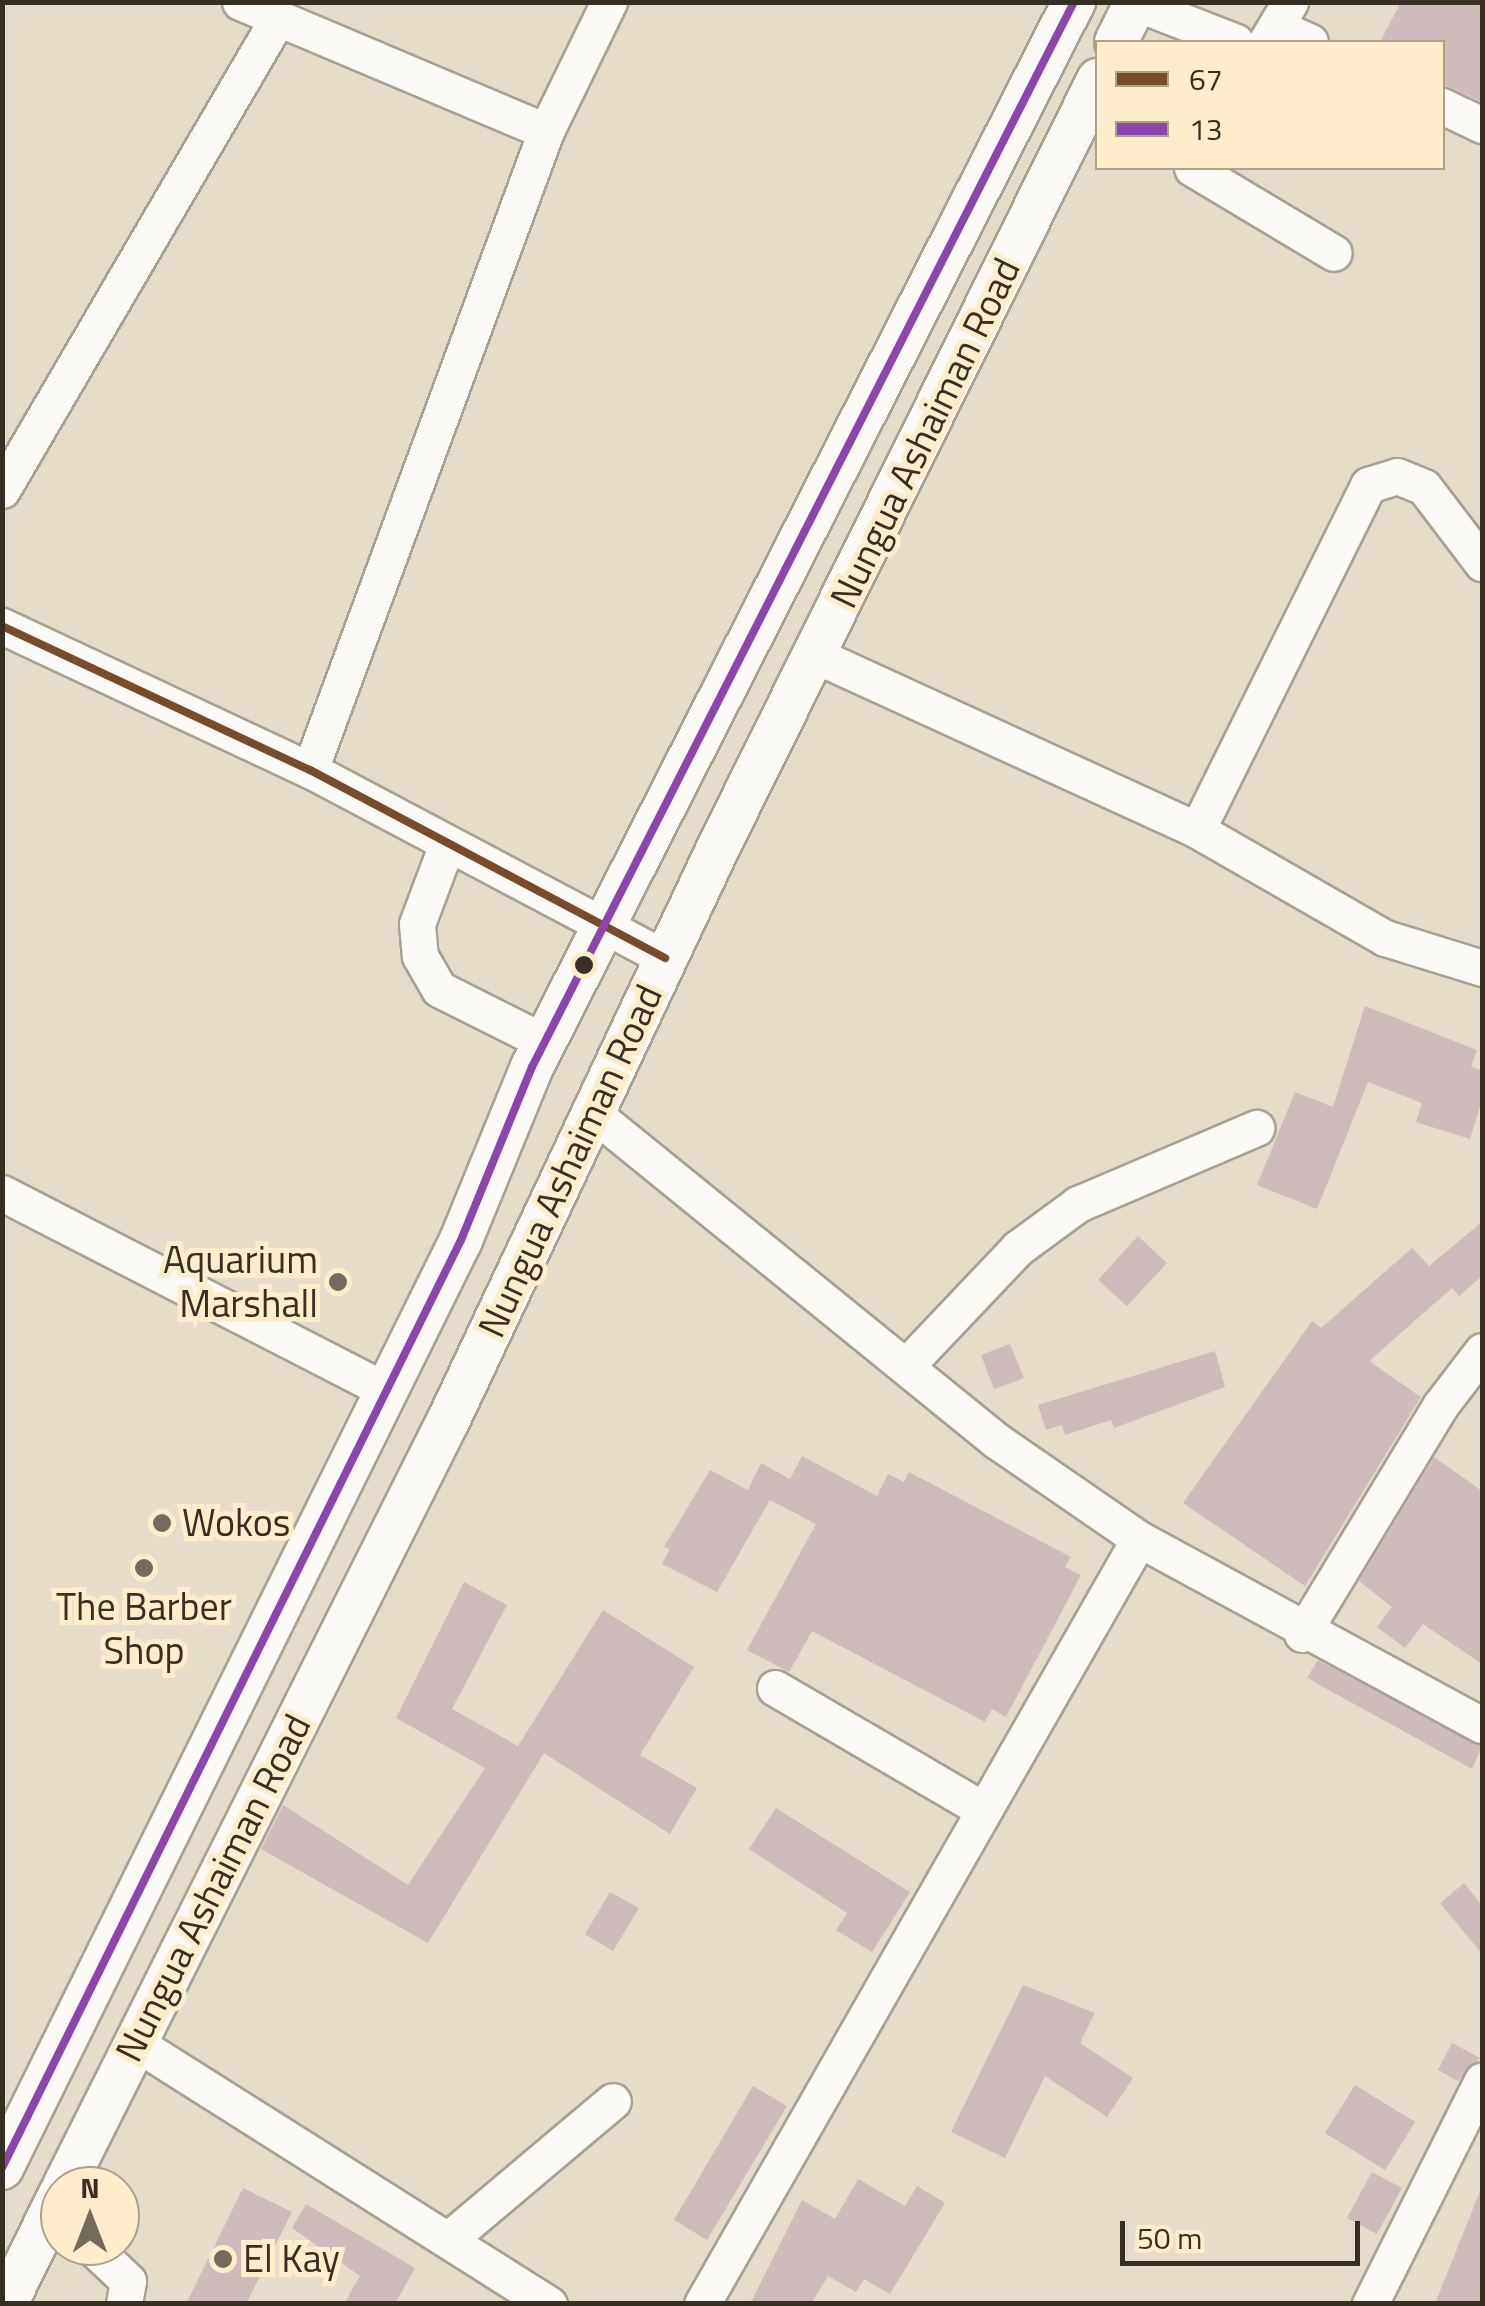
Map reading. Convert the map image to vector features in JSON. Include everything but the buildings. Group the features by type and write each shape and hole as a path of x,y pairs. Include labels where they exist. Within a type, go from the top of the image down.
{"main road":[{"name":"Nungua Ashaiman Road","path":"2,2168 386,1390 545,1042 1074,2"},
{"path":"1117,40 1136,3"},
{"name":"Nungua Ashaiman Road","path":"76,2166 134,2042 271,1779 594,1114 665,958 1094,98"},
{"name":"Nungua Ashaiman Road","path":"6,2304 40,2239"}],"street":[{"path":"240,2 275,23 546,132"},
{"path":"310,770 546,132 610,2"},
{"path":"1136,3 1231,40"},
{"path":"2,490 275,23"},
{"path":"1278,24 1306,40"},
{"path":"1445,107 1482,125"},
{"path":"1195,170 1334,254"},
{"path":"1197,830 1368,485 1396,476 1424,487 1482,563"},
{"path":"2,626 310,770 665,958"},
{"path":"815,655 1197,830 1385,938 1482,968"},
{"path":"447,844 417,924 420,956 440,989 545,1042"},
{"path":"594,1114 997,1441 1139,1539 1302,1634 1482,1725"},
{"path":"906,1366 1018,1248 1078,1204 1256,1128"},
{"path":"2,1193 386,1390"},
{"path":"1302,1634 1440,1406 1482,1351"},
{"path":"702,2304 1139,1539"},
{"path":"775,1688 982,1809"},
{"path":"134,2042 548,2304"},
{"path":"1370,2304 1482,2080"},
{"path":"449,2239 613,2101"},
{"path":"112,2266 128,2281 124,2304"}],"transit line":[{"name":"13","path":"2,2168 461,1240 532,1067 1074,2"},
{"name":"67","path":"2,626 310,770 665,958"}],"place":[{"name":"Aquarium Marshall","path":"338,1282"},
{"name":"Wokos","path":"162,1523"},
{"name":"The Barber Shop","path":"144,1568"},
{"name":"El Kay","path":"223,2259"}]}
